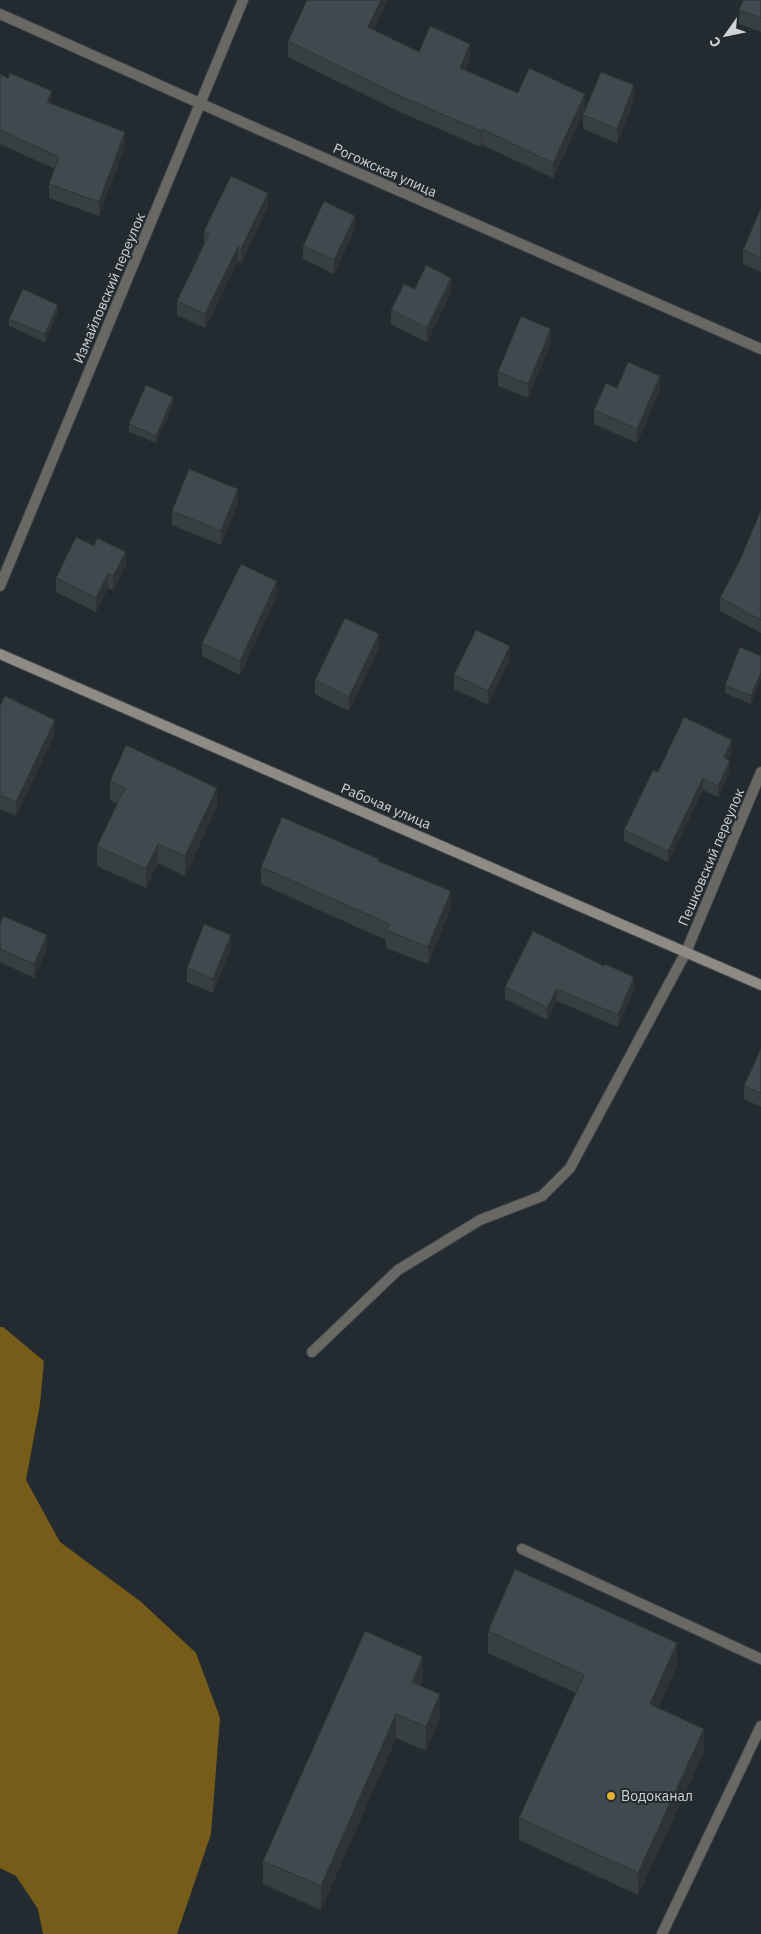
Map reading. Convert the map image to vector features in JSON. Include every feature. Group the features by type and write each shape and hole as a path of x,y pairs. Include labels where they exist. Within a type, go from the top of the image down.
{"main road":[{"name":"Рабочая улица","path":"0,654 761,986"}],"street":[{"name":"Измайловский переулок","path":"0,586 243,0"},
{"name":"Рогожская улица","path":"0,14 761,349"},
{"name":"Пешковский переулок","path":"312,1352 398,1270 480,1220 542,1196 570,1168 686,952 761,772"},
{"path":"522,1549 761,1660"},
{"path":"662,1934 761,1726"}],"shaded area":[{"path":"0,1327 3,1327 44,1361 40,1404 26,1480 60,1542 140,1601 196,1653 220,1718 211,1834 177,1934 43,1934 38,1909 16,1876 0,1868"}],"building":[{"path":"307,0 381,0 368,27 419,52 430,26 470,44 460,68 518,93 529,68 585,94 553,163 482,129 481,131 400,96 288,41"},
{"path":"743,0 761,0 761,18 739,10"},
{"path":"601,72 634,85 617,129 583,115"},
{"path":"10,73 52,91 47,102 125,132 99,202 49,184 59,157 0,130 0,74 8,78"},
{"path":"231,176 268,193 241,249 238,247 205,314 177,301 209,234 204,231"},
{"path":"324,201 355,216 334,260 303,246"},
{"path":"761,208 761,258 743,250"},
{"path":"426,265 451,278 427,328 391,310 404,284 415,289"},
{"path":"23,289 58,305 45,334 9,319"},
{"path":"521,316 551,329 528,384 498,372"},
{"path":"628,362 660,376 637,429 594,410 606,383 617,388"},
{"path":"146,385 173,397 156,436 129,424"},
{"path":"189,469 238,489 221,531 172,511"},
{"path":"761,510 761,620 720,598 739,562"},
{"path":"76,537 94,546 97,538 126,552 113,576 108,574 96,598 56,578"},
{"path":"241,564 277,581 240,661 202,643"},
{"path":"345,618 379,634 349,697 315,680"},
{"path":"476,630 510,646 488,691 454,675"},
{"path":"740,647 761,656 761,672 751,696 725,685"},
{"path":"5,696 55,720 16,802 0,795 0,706"},
{"path":"684,717 732,740 724,757 730,761 718,786 703,778 668,851 624,830 653,770 658,772"},
{"path":"126,745 217,788 185,856 158,844 146,869 97,846 125,788 110,781"},
{"path":"282,817 379,859 378,861 451,891 428,947 386,930 389,924 261,867"},
{"path":"3,916 47,935 34,964 0,949 0,924"},
{"path":"204,924 231,935 213,979 187,968"},
{"path":"533,931 604,966 605,964 634,977 618,1015 557,989 547,1008 505,987"},
{"path":"761,1048 761,1093 744,1086"},
{"path":"515,1569 677,1643 650,1704 704,1729 638,1873 519,1818 584,1675 488,1631"},
{"path":"365,1631 423,1657 412,1682 440,1694 426,1727 396,1714 321,1886 263,1861"}],"place":[{"name":"Водоканал","path":"611,1796"}]}
